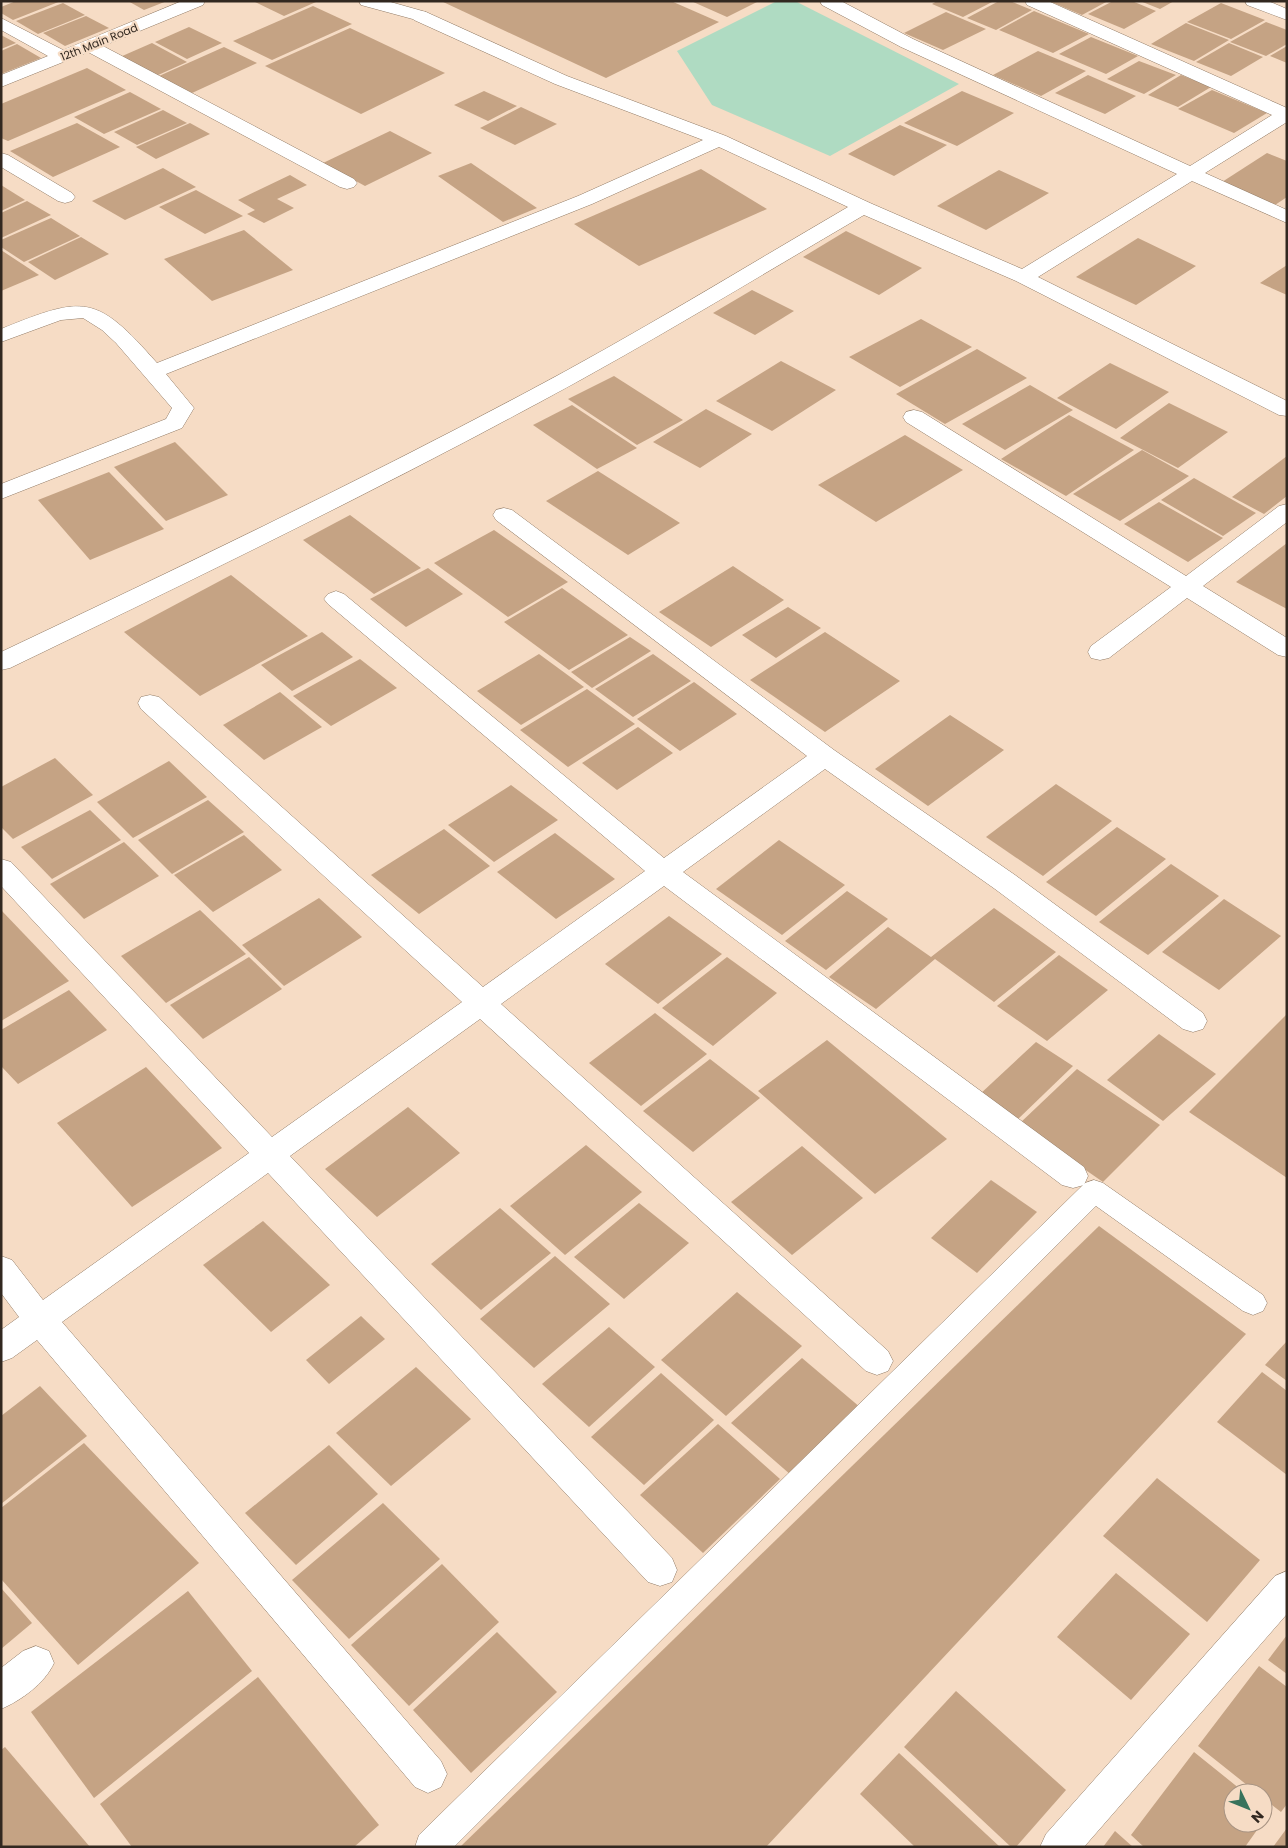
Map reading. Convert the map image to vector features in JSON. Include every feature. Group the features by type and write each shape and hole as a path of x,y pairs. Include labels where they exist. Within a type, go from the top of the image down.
{"street":[{"name":"12th Main Road","path":"1,82 197,1"},
{"path":"367,1 420,16 561,80 719,140 863,207 1023,277 1287,410"},
{"path":"405,1 420,16"},
{"path":"828,1 907,43 1287,217"},
{"path":"1033,1 1287,115"},
{"path":"1253,1 1287,15"},
{"path":"1,23 63,57"},
{"path":"89,46 347,182"},
{"path":"1023,277 1287,115"},
{"path":"152,372 585,200 719,140"},
{"path":"1,159 65,197"},
{"path":"1,662 262,537 532,398 635,342 863,207"},
{"path":"1,336 62,313 86,312 105,320 183,408 174,423 1,492"},
{"path":"914,417 1287,648"},
{"path":"1100,652 1287,511"},
{"path":"504,515 825,756 1005,882 1193,1021"},
{"path":"336,599 664,872 1073,1176"},
{"path":"150,703 877,1361"},
{"path":"1,1348 825,756"},
{"path":"1,869 660,1570"},
{"path":"1,1269 40,1320 428,1774"},
{"path":"1060,1847 1287,1588"},
{"path":"1,1691 36,1663"}],"lane":[{"path":"431,1847 1094,1191 1253,1303"}],"green space":[{"path":"777,1 795,1 959,84 830,156 712,105 677,51"}],"building":[{"path":"16,1 61,1 13,20 1,13 1,7"},
{"path":"128,1 167,1 144,10"},
{"path":"253,1 314,1 316,2 284,16"},
{"path":"441,1 671,1 719,22 606,78"},
{"path":"691,1 759,1 727,17"},
{"path":"937,1 994,1 963,17 932,4"},
{"path":"999,1 1010,1 1032,10 996,30 967,18"},
{"path":"1049,1 1108,1 1082,15"},
{"path":"1113,1 1132,1 1156,11 1124,29 1088,14"},
{"path":"1140,1 1174,1 1160,9"},
{"path":"63,3 85,15 38,34 16,21"},
{"path":"1221,3 1265,20 1231,39 1187,22"},
{"path":"313,6 352,24 272,60 233,41"},
{"path":"1034,11 1089,34 1053,53 999,30"},
{"path":"946,12 986,29 943,50 904,33"},
{"path":"86,16 109,28 65,46 43,33"},
{"path":"1266,22 1287,30 1287,44 1266,56 1230,42"},
{"path":"1186,23 1229,40 1194,61 1151,44"},
{"path":"189,27 222,43 187,59 155,42"},
{"path":"350,28 445,73 361,114 265,66"},
{"path":"1,35 16,43 1,49"},
{"path":"1091,37 1138,56 1106,74 1059,54"},
{"path":"152,43 187,62 156,76 120,57"},
{"path":"1229,43 1263,57 1231,76 1196,62"},
{"path":"17,44 41,58 1,74 1,51"},
{"path":"1287,46 1287,63 1270,56"},
{"path":"224,47 257,63 192,93 159,76"},
{"path":"1038,51 1086,71 1041,96 993,75"},
{"path":"1139,61 1176,75 1144,94 1107,79"},
{"path":"87,68 126,90 8,141 1,138 1,104"},
{"path":"1088,75 1136,96 1105,114 1055,93"},
{"path":"1181,75 1211,87 1178,107 1148,95"},
{"path":"1212,90 1267,113 1234,133 1178,109"},
{"path":"484,91 517,106 488,121 454,105"},
{"path":"962,91 1014,113 957,146 904,123"},
{"path":"130,92 161,109 104,134 74,117"},
{"path":"521,107 557,124 515,145 480,128"},
{"path":"163,110 187,123 137,145 114,132"},
{"path":"77,123 120,147 53,177 10,151"},
{"path":"190,123 210,134 156,159 136,147"},
{"path":"900,125 947,145 894,176 848,154"},
{"path":"390,131 432,153 365,186 323,163"},
{"path":"1267,153 1287,161 1287,197 1275,205 1222,182"},
{"path":"471,163 537,208 503,222 438,176"},
{"path":"163,168 196,187 125,220 92,201"},
{"path":"701,169 767,209 639,266 574,224"},
{"path":"999,170 1049,193 986,230 937,206"},
{"path":"290,175 307,185 277,199 294,208 264,223 247,214 255,210 238,200"},
{"path":"1,185 25,200 1,211"},
{"path":"196,190 243,216 205,234 159,207"},
{"path":"27,201 51,215 1,238 1,213"},
{"path":"51,218 80,236 24,262 1,247 1,240"},
{"path":"244,230 293,270 212,301 164,259"},
{"path":"846,231 922,268 879,295 803,257"},
{"path":"81,237 109,254 55,280 28,262"},
{"path":"1138,238 1196,266 1136,305 1076,277"},
{"path":"1,250 39,275 1,291"},
{"path":"1287,265 1287,295 1260,283"},
{"path":"752,290 794,311 755,335 713,313"},
{"path":"921,319 972,347 900,387 849,357"},
{"path":"977,349 1027,378 945,424 896,394"},
{"path":"781,361 836,390 772,431 716,401"},
{"path":"1110,363 1169,392 1116,429 1057,398"},
{"path":"614,376 683,420 637,445 568,399"},
{"path":"1030,385 1073,410 1005,450 962,424"},
{"path":"1169,403 1228,432 1178,468 1120,438"},
{"path":"572,405 637,448 597,469 533,425"},
{"path":"706,409 752,434 700,468 653,442"},
{"path":"1069,415 1134,450 1066,496 1001,459"},
{"path":"905,435 963,470 876,522 818,485"},
{"path":"175,442 228,495 166,521 114,467"},
{"path":"1142,450 1189,476 1120,521 1073,494"},
{"path":"1287,456 1287,496 1264,514 1232,497"},
{"path":"598,471 680,523 628,555 546,501"},
{"path":"109,472 164,529 90,560 38,500"},
{"path":"1194,478 1256,513 1223,536 1161,500"},
{"path":"1159,502 1223,538 1188,562 1124,524"},
{"path":"350,515 421,568 374,594 303,540"},
{"path":"494,530 568,582 508,617 434,563"},
{"path":"1287,543 1287,609 1236,582"},
{"path":"733,566 784,600 711,647 659,612"},
{"path":"428,568 463,594 406,627 370,599"},
{"path":"231,575 308,636 200,696 124,632"},
{"path":"562,588 628,635 569,670 504,622"},
{"path":"788,607 821,628 776,658 742,635"},
{"path":"322,632 353,657 292,691 261,665"},
{"path":"825,632 900,681 825,732 750,680"},
{"path":"630,637 651,651 592,688 571,672"},
{"path":"539,654 584,687 521,725 477,691"},
{"path":"653,654 691,681 633,717 595,689"},
{"path":"360,659 397,688 331,726 293,696"},
{"path":"694,682 737,714 680,751 637,719"},
{"path":"587,689 635,724 568,767 520,730"},
{"path":"280,692 322,727 264,760 223,725"},
{"path":"950,715 1004,750 928,806 875,769"},
{"path":"638,727 673,753 617,790 582,763"},
{"path":"55,758 93,795 13,839 1,827 1,787"},
{"path":"169,761 207,797 133,838 97,802"},
{"path":"1056,784 1112,821 1043,876 986,837"},
{"path":"511,785 558,820 494,862 448,825"},
{"path":"208,800 244,832 172,874 138,840"},
{"path":"90,810 121,840 52,879 21,847"},
{"path":"1117,827 1166,859 1096,916 1046,882"},
{"path":"444,829 490,866 419,914 371,875"},
{"path":"555,833 615,879 556,919 497,872"},
{"path":"244,835 282,870 213,912 174,875"},
{"path":"779,840 845,885 782,935 716,889"},
{"path":"124,842 159,876 84,919 50,884"},
{"path":"1171,864 1219,896 1148,955 1099,922"},
{"path":"847,891 888,919 826,970 785,941"},
{"path":"319,898 362,937 284,986 242,945"},
{"path":"1224,899 1281,936 1219,990 1162,952"},
{"path":"994,908 1056,952 994,1002 935,959 876,1009 829,977 888,927 931,957"},
{"path":"1,910 69,981 1,1021"},
{"path":"200,910 246,954 166,1003 121,956"},
{"path":"669,916 722,954 658,1004 605,964"},
{"path":"1059,955 1108,990 1047,1041 997,1006"},
{"path":"249,957 282,989 203,1039 170,1005"},
{"path":"727,957 777,993 713,1046 662,1008"},
{"path":"69,990 107,1030 18,1084 1,1066 1,1030"},
{"path":"655,1013 707,1054 641,1106 589,1063"},
{"path":"1287,1014 1287,1178 1189,1112"},
{"path":"1159,1034 1216,1074 1163,1121 1107,1080"},
{"path":"827,1040 947,1139 875,1194 758,1091"},
{"path":"1036,1042 1073,1066 1016,1121 979,1095"},
{"path":"710,1059 760,1098 693,1152 643,1111"},
{"path":"146,1067 222,1148 132,1207 57,1123"},
{"path":"1077,1069 1160,1125 1103,1182 1019,1124"},
{"path":"408,1107 460,1153 377,1217 325,1169"},
{"path":"586,1145 642,1192 565,1255 510,1206"},
{"path":"802,1146 863,1198 792,1255 731,1202"},
{"path":"991,1180 1037,1212 977,1273 931,1238"},
{"path":"639,1203 689,1243 624,1299 574,1257"},
{"path":"500,1208 551,1253 481,1310 431,1264"},
{"path":"263,1221 330,1285 271,1332 203,1265"},
{"path":"1099,1226 1246,1334 766,1847 460,1847"},
{"path":"555,1256 610,1304 534,1368 480,1319"},
{"path":"737,1292 802,1346 726,1416 661,1360"},
{"path":"361,1316 385,1339 329,1384 306,1360"},
{"path":"609,1327 655,1367 589,1427 542,1384"},
{"path":"1287,1341 1287,1381 1265,1365"},
{"path":"802,1358 861,1408 791,1475 731,1423"},
{"path":"416,1367 471,1419 391,1486 336,1433"},
{"path":"1262,1372 1287,1391 1287,1475 1217,1422"},
{"path":"661,1373 714,1420 644,1485 591,1437"},
{"path":"40,1386 87,1436 1,1504 1,1416"},
{"path":"718,1424 780,1479 703,1553 640,1495"},
{"path":"84,1443 199,1563 78,1665 1,1579 1,1508"},
{"path":"329,1445 378,1494 296,1565 245,1513"},
{"path":"1157,1478 1260,1560 1207,1622 1103,1536"},
{"path":"383,1503 440,1559 349,1639 292,1580"},
{"path":"442,1564 499,1622 409,1706 351,1645"},
{"path":"1116,1573 1190,1634 1131,1700 1057,1637"},
{"path":"1,1588 32,1623 1,1649"},
{"path":"188,1591 252,1671 94,1798 31,1712"},
{"path":"497,1632 557,1692 471,1773 413,1710"},
{"path":"1287,1635 1287,1674 1268,1660"},
{"path":"1259,1666 1287,1687 1287,1804 1281,1812 1273,1806 1273,1783 1244,1783 1198,1746"},
{"path":"258,1677 379,1825 354,1847 132,1847 100,1804"},
{"path":"956,1691 1066,1790 1016,1847 1011,1847 904,1747"},
{"path":"5,1747 90,1847 1,1847 1,1750"},
{"path":"1194,1752 1233,1783 1223,1783 1223,1833 1255,1833 1245,1847 1144,1847 1131,1835"},
{"path":"899,1753 1000,1847 915,1847 860,1794"},
{"path":"1287,1828 1287,1847 1273,1847"},
{"path":"1115,1831 1133,1847 1103,1847"}]}
